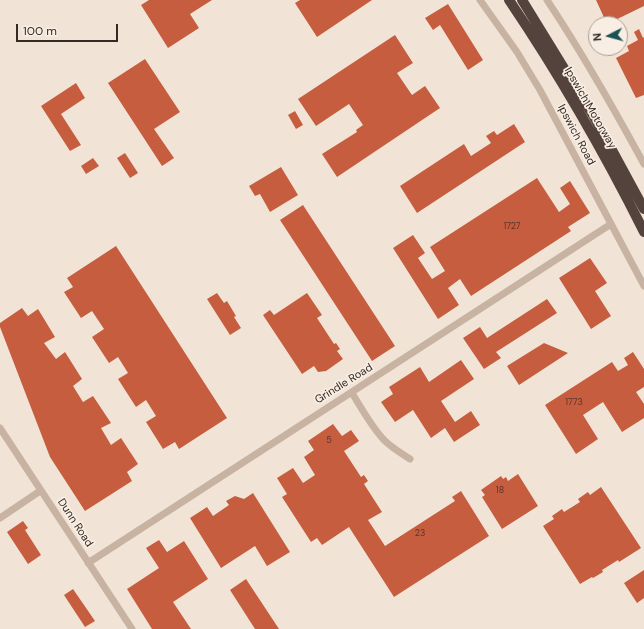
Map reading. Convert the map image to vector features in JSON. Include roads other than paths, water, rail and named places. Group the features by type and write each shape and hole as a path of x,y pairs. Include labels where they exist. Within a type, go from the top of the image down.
{"highway":[{"path":"506,0 529,29"},
{"name":"Ipswich Motorway","path":"509,0 529,29 590,132 644,232"},
{"name":"Ipswich Motorway","path":"522,0 594,117 644,209"}],"street":[{"name":"Ipswich Road","path":"480,0 517,52 533,79 644,286"},
{"path":"547,0 575,41 593,71 644,164"},
{"name":"Grindle Road","path":"88,563 611,224"},
{"path":"352,393 385,441 394,449 410,459"},
{"name":"Dunn Road","path":"0,428 132,629"},
{"path":"0,518 40,491"}]}
